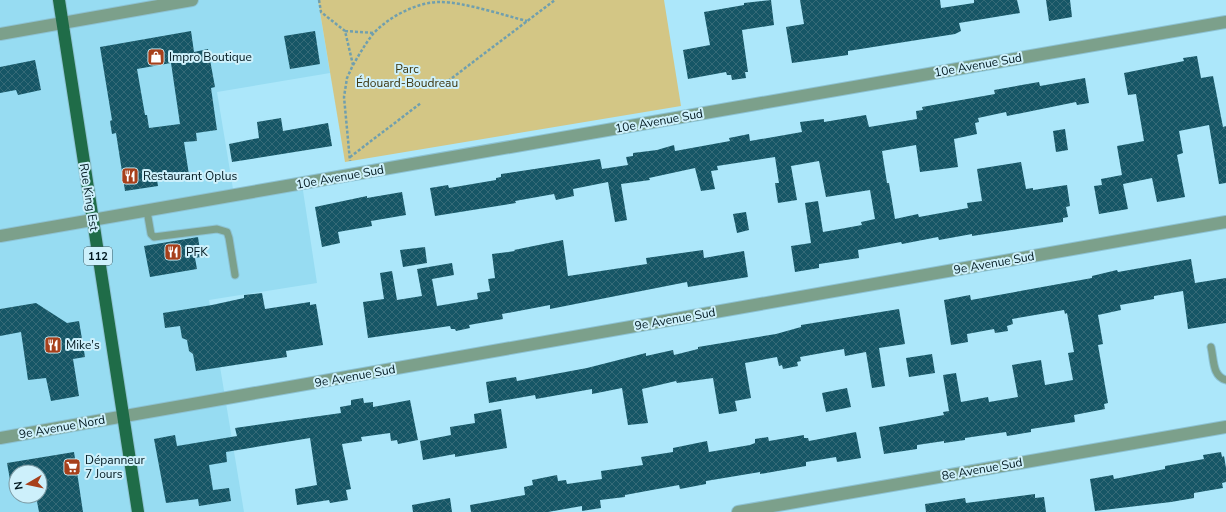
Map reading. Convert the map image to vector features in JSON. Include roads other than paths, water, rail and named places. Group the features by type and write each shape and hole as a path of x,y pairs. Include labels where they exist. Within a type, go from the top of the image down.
{"main road":[{"name":"Rue King Est","path":"59,0 138,512"}],"street":[{"path":"0,34 192,0"},
{"name":"10e Avenue Sud","path":"0,236 1226,22"},
{"name":"9e Avenue Sud","path":"123,417 1226,222"},
{"name":"9e Avenue Nord","path":"0,438 123,417"},
{"name":"8e Avenue Sud","path":"738,512 1226,426"}],"lane":[{"path":"147,211 151,234 154,237 216,228 227,232 235,275"},
{"path":"1212,347 1216,372 1220,377 1226,380"}],"place":[{"name":"Impro Boutique","path":"156,57"},
{"name":"Restaurant Oplus","path":"130,176"},
{"name":"PFK","path":"173,252"},
{"name":"Mike's","path":"53,345"},
{"name":"Dépanneur 7 Jours","path":"72,467"}],"park label":[{"name":"Parc Édouard-Boudreau","path":"407,76"}]}
